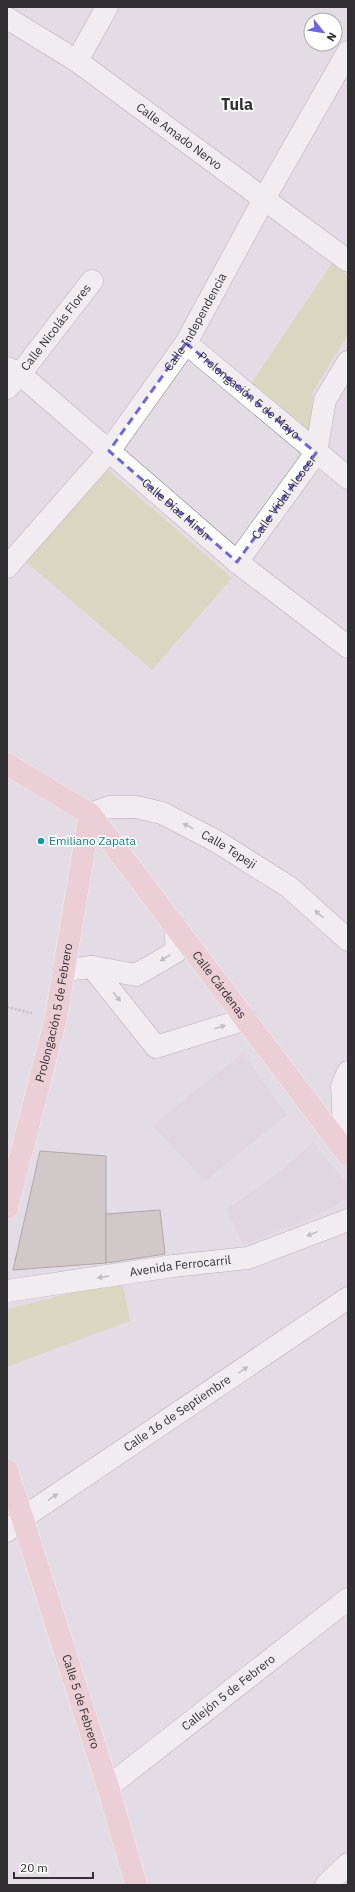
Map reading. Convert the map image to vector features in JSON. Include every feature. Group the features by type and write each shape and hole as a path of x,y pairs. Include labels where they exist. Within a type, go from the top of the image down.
{"main road":[{"path":"7,764 90,814"},
{"name":"Calle Cárdenas","path":"90,814 346,1153"},
{"name":"Prolongación 5 de Febrero","path":"7,1208 56,1018 90,814"},
{"path":"7,1470 14,1525"},
{"name":"Calle 5 de Febrero","path":"14,1525 108,1787 136,1885"}],"street":[{"path":"77,61 107,7"},
{"name":"Calle Amado Nervo","path":"7,18 77,61 348,262"},
{"name":"Calle Independencia","path":"7,567 109,451 186,343 264,199 348,52"},
{"name":"Calle Nicolás Flores","path":"11,377 92,281"},
{"name":"Prolongación 5 de Mayo","path":"186,343 316,453 348,478"},
{"name":"Calle Vidal Alcocer","path":"237,562 316,453 325,400 348,362"},
{"name":"Calle Díaz Mirón","path":"11,377 109,451 237,562 348,647"},
{"name":"Calle Tepeji","path":"90,814 109,807 136,807 162,813 216,841 289,887 348,940"},
{"path":"64,970 92,967 136,975 177,951 174,926"},
{"path":"92,967 156,1047 246,1019"},
{"path":"346,1153 342,1086 348,1072"},
{"name":"Avenida Ferrocarril","path":"7,1291 173,1266 248,1258 348,1220"},
{"name":"Calle 16 de Septiembre","path":"14,1525 348,1298"},
{"name":"Callejón 5 de Febrero","path":"108,1787 348,1599"},
{"path":"326,1885 348,1864"}],"highlighted area":[{"path":"186,343 316,453 237,562 109,451"}],"shaded area":[{"path":"243,1053 287,1115 205,1181 152,1125"},
{"path":"313,1143 348,1184 348,1198 307,1220 243,1245 227,1209 279,1172"}],"green space":[{"path":"332,263 348,276 348,335 313,391 310,431 251,384"},
{"path":"107,469 232,578 152,670 24,560"},
{"path":"122,1280 130,1321 7,1367 7,1309"}],"building":[{"path":"40,1151 106,1156 106,1263 13,1270"},
{"path":"160,1210 165,1254 106,1263 106,1214"}],"place":[{"name":"Emiliano Zapata","path":"41,841"}],"district":[{"name":"Tula","path":"237,104"}]}
